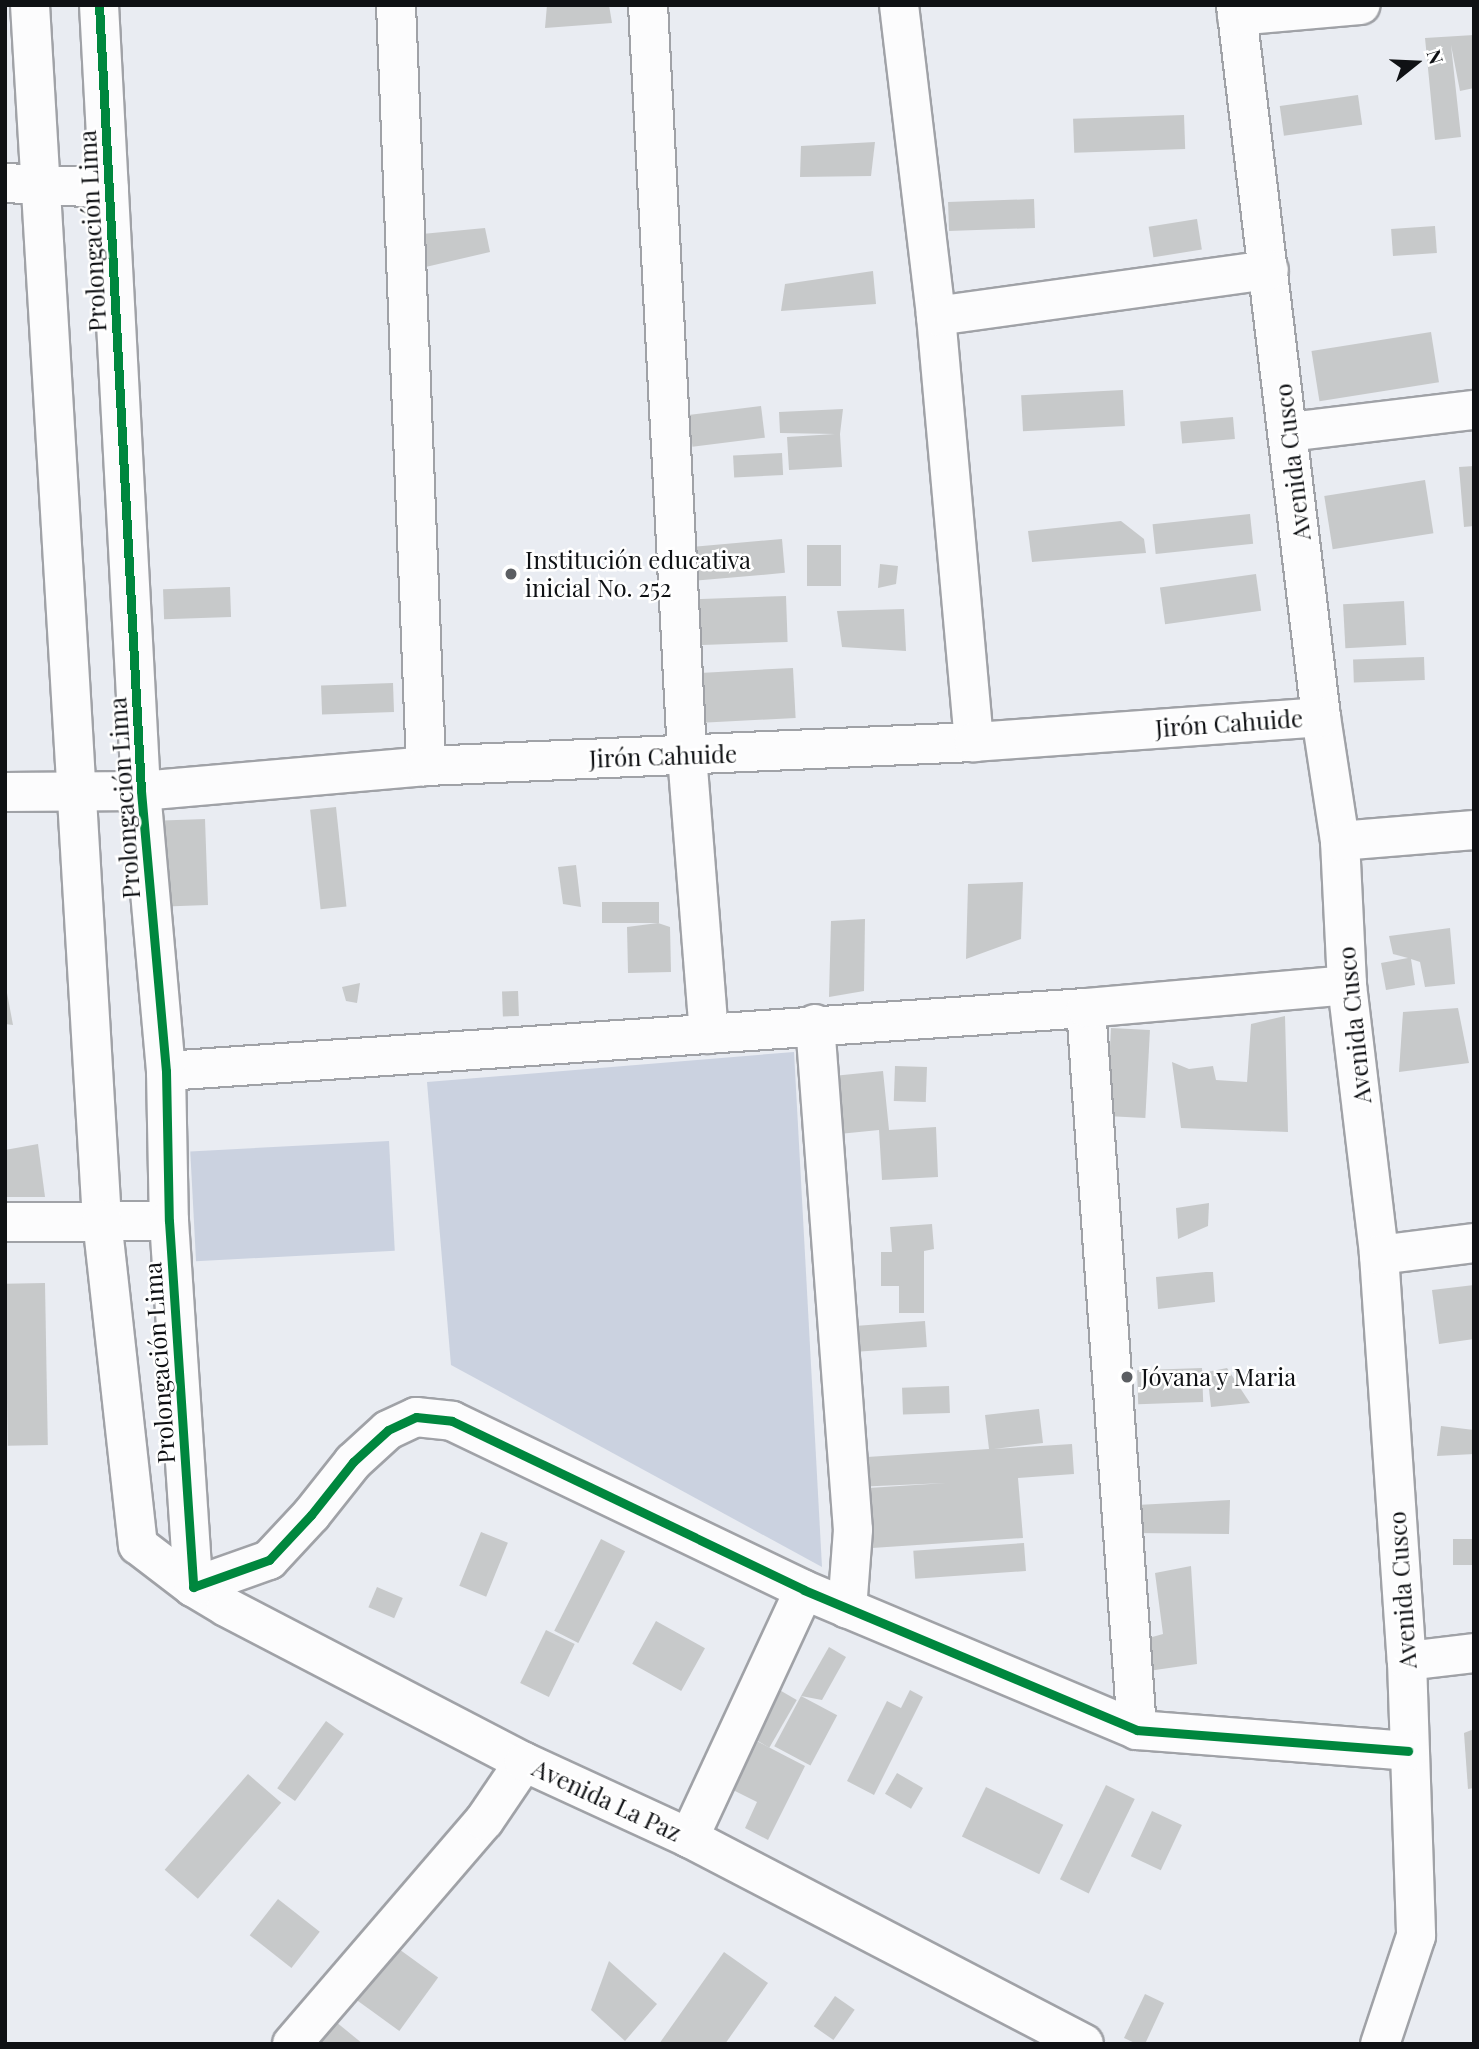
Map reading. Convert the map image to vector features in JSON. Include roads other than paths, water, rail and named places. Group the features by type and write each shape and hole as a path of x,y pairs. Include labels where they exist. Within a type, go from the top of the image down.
{"street":[{"name":"Prolongación Lima","path":"30,5 23,183 75,793 102,1220 138,1545"},
{"name":"Prolongación Lima","path":"99,5 141,791 166,1071 170,1221 193,1587"},
{"path":"396,5 426,766"},
{"path":"648,5 687,755 709,1034"},
{"path":"899,5 936,316 974,742"},
{"path":"1236,11 1360,5"},
{"name":"Avenida Cusco","path":"1236,11 1289,432 1321,717 1340,841 1347,985 1379,1255 1407,1661 1416,1936 1380,2044"},
{"path":"23,183 109,188"},
{"path":"936,316 1269,270"},
{"path":"1289,432 1474,410"},
{"name":"Jirón Cahuide","path":"5,792 141,791 426,766 974,742 1321,717"},
{"path":"1340,841 1474,830"},
{"path":"166,1071 709,1034 815,1024 1086,1008 1347,985"},
{"path":"1086,1008 1137,1730"},
{"path":"815,1024 853,1530 847,1609"},
{"path":"5,1222 170,1221"},
{"path":"1379,1255 1474,1243"},
{"path":"193,1587 269,1560 311,1515 353,1462 388,1430 416,1417 452,1421 804,1590 1137,1730 1408,1751"},
{"name":"Avenida La Paz","path":"138,1545 193,1587 524,1762 689,1838 1084,2044"},
{"path":"689,1838 804,1590"},
{"path":"1407,1661 1474,1653"},
{"path":"292,2044 484,1821 524,1762"}],"place":[{"name":"Institución educativa inicial No. 252","path":"511,574"},
{"name":"Jóvana y Maria","path":"1127,1377"}]}
